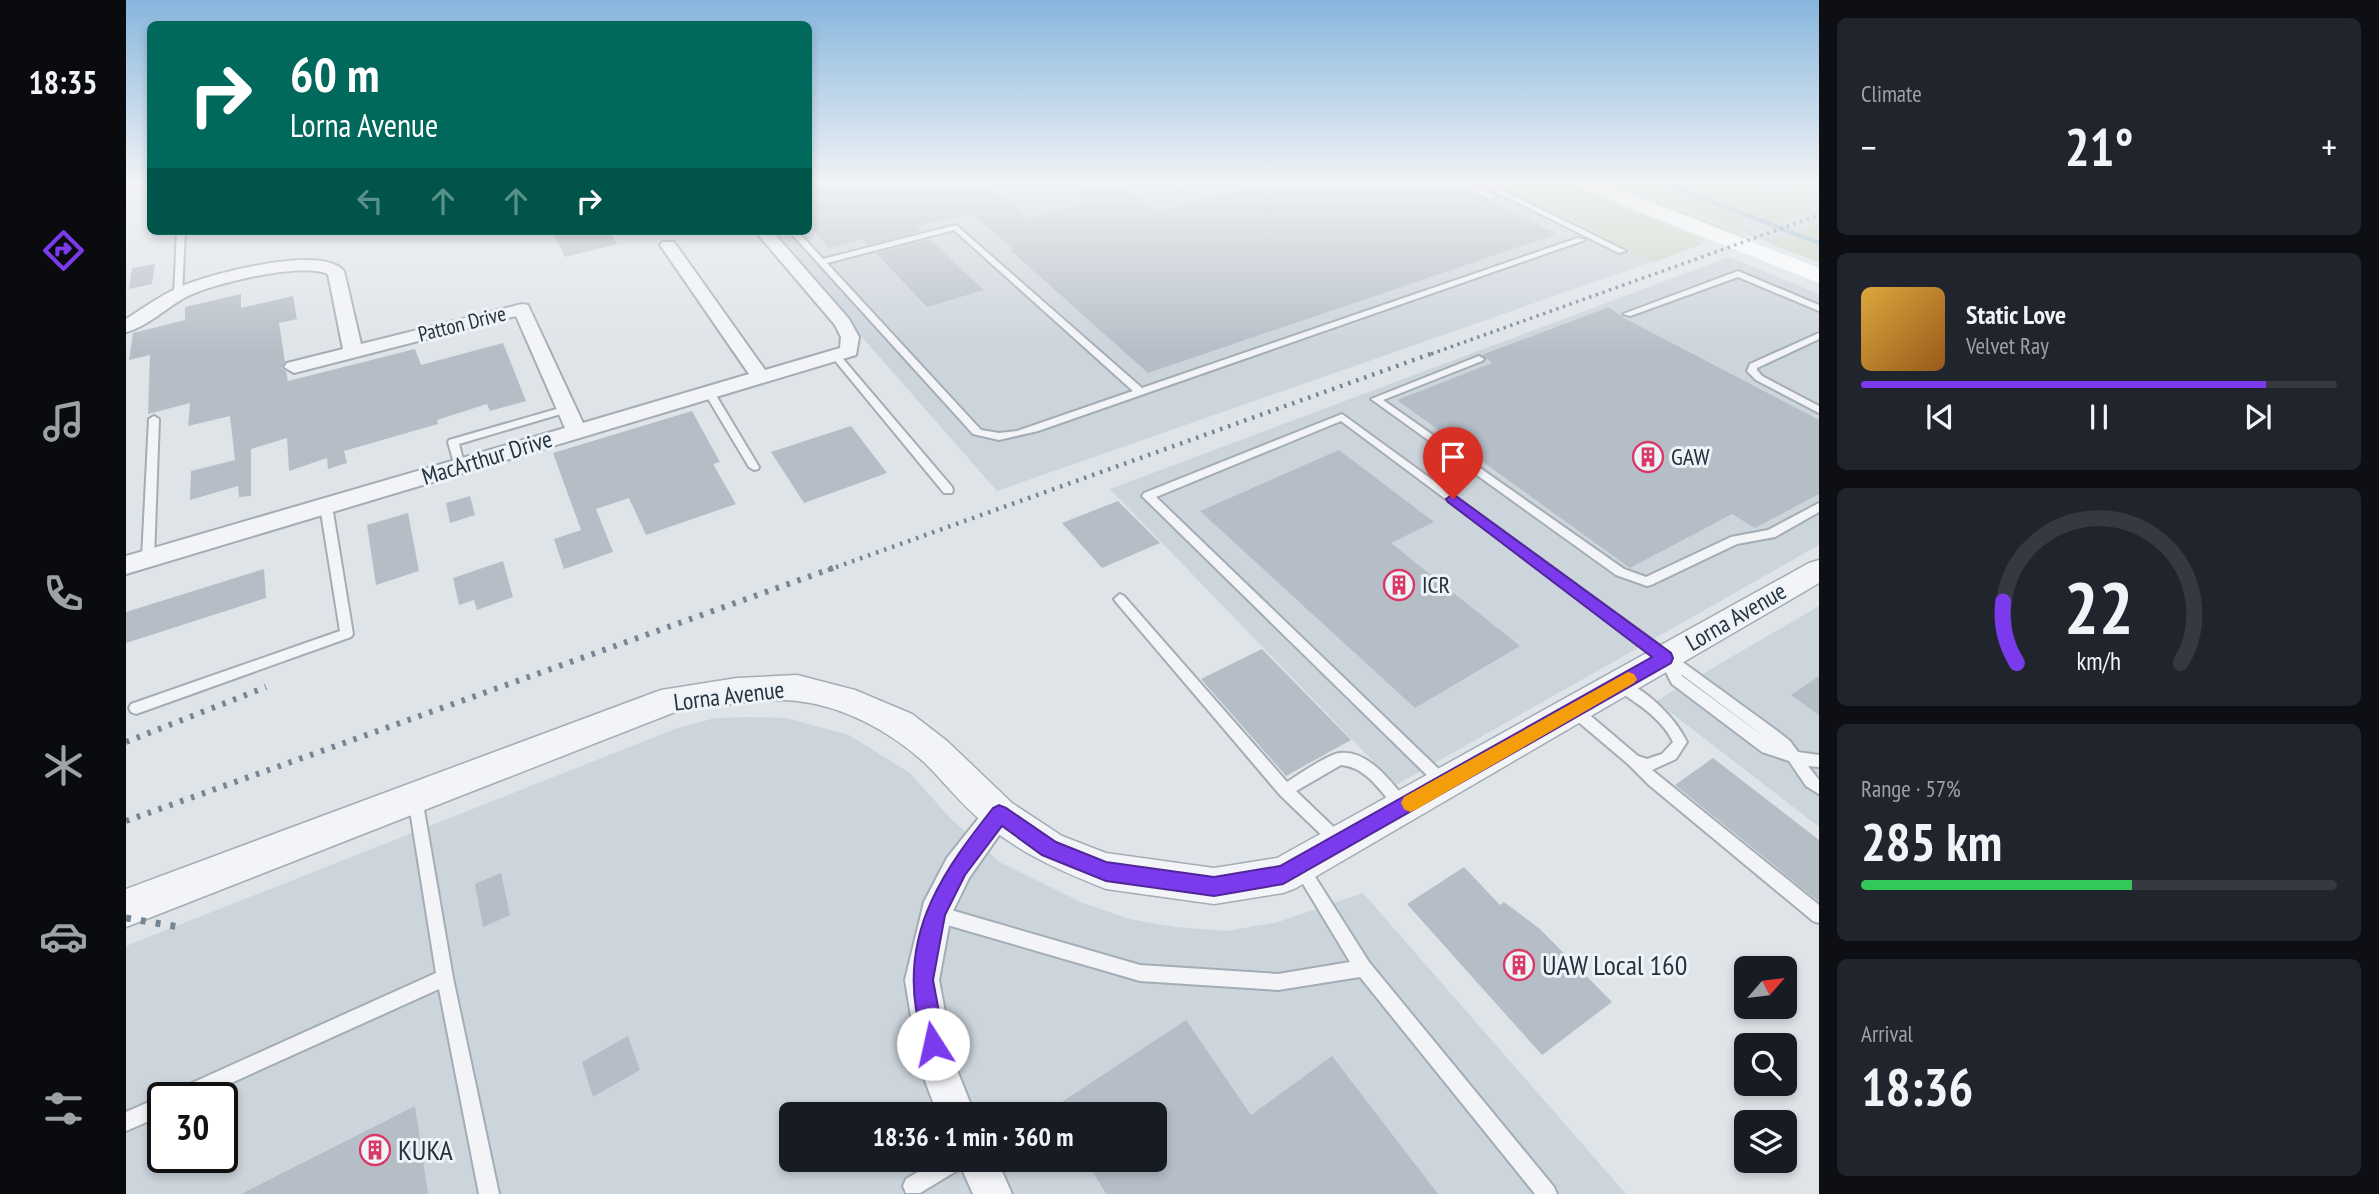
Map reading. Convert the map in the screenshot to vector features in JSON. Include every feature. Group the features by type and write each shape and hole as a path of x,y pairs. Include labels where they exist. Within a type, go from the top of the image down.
{"main road":[{"path":"1728,240 1819,276"}],"street":[{"path":"771,240 842,323 850,337 842,353"},
{"path":"668,245 761,377"},
{"path":"126,327 178,295 207,284 299,264 328,265 337,275 353,352"},
{"name":"Patton Drive","path":"294,368 522,309 577,432"},
{"path":"126,310 146,314"},
{"name":"MacArthur Drive","path":"126,565 842,353"},
{"name":"Lorna Avenue","path":"126,908 673,699 737,691 797,688 855,703 900,724 936,751 999,814 1049,848 1106,872 1214,886 1283,875 1819,570"},
{"path":"952,1102 937,1065 922,980 935,913 958,868 999,814"},
{"path":"983,1172 993,1194"}],"lane":[{"path":"178,295 181,240"},
{"path":"801,240 967,421 988,437 1014,436 1581,240"},
{"path":"820,262 907,240"},
{"path":"970,240 1140,392"},
{"path":"1599,240 1622,251"},
{"path":"1626,314 1738,274 1819,308"},
{"path":"1819,336 1753,366 1752,371 1759,378 1819,410"},
{"path":"842,353 948,491"},
{"path":"1479,359 1376,399 1620,572 1647,582 1735,540 1772,534 1819,507"},
{"path":"709,392 754,467"},
{"path":"460,467 453,442 567,409"},
{"path":"1445,784 1148,496 1342,417 1665,658 1677,680 1767,748 1796,758 1819,761"},
{"path":"148,559 154,419"},
{"path":"136,708 347,635 326,506"},
{"path":"1120,599 1285,790 1340,843"},
{"path":"1619,684 1668,721 1680,742 1678,750 1657,762 1647,765 1633,760"},
{"path":"1574,710 1654,781 1819,915"},
{"path":"1796,758 1811,782 1819,788"},
{"path":"1285,790 1339,760 1349,759 1360,763 1375,775 1403,807"},
{"path":"415,798 444,978 489,1194"},
{"path":"1300,865 1363,968 1547,1194"},
{"path":"935,913 1140,973 1278,982 1363,968"},
{"path":"213,1082 444,978"},
{"path":"126,1122 147,1112"},
{"path":"913,1186 936,1172"}],"shaded area":[{"path":"777,240 1686,240 1703,244 997,491"},
{"path":"1761,240 1819,240 1819,262"},
{"path":"1729,257 1819,294 1819,545 1396,785 1110,489"},
{"path":"1819,606 1819,827 1656,701"},
{"path":"715,718 786,718 849,735 910,773 951,819 1001,863 1083,903 1129,919 1175,927 1227,931 1278,922 1363,893 1626,1194 126,1194 126,946 675,729"}],"green space":[{"path":"1608,240 1703,240 1709,242 1693,240 1703,244 1654,262"},
{"path":"1776,240 1819,240 1819,262 1768,243"}],"building":[{"path":"556,240 614,240 617,244 565,257"},
{"path":"822,240 860,240 829,248"},
{"path":"864,240 888,240 868,245"},
{"path":"931,240 984,290 927,307 876,253"},
{"path":"1003,240 1540,240 1148,373 1010,250 1014,249"},
{"path":"155,264 152,284 129,289 132,268"},
{"path":"241,294 241,308 293,296 297,319 279,323 285,362 281,368 286,371 288,381 415,349 421,365 503,343 526,401 490,411 487,404 437,420 438,424 344,451 347,463 328,469 327,458 289,471 287,438 251,449 251,496 239,497 238,486 190,500 191,471 235,460 230,416 188,426 190,403 148,414 150,355 129,360 133,333 185,320 185,307"},
{"name":"GAW","path":"1609,307 1622,317 1819,420 1819,494 1755,528 1732,514 1630,568 1397,400 1492,363 1482,355"},
{"path":"692,411 720,462 713,464 736,504 646,535 629,498 596,509 613,552 564,569 554,539 581,530 553,453"},
{"path":"851,426 887,473 804,503 771,452"},
{"name":"ICR","path":"1339,450 1434,522 1391,543 1520,646 1415,708 1200,511"},
{"path":"470,496 475,515 450,523 446,503"},
{"path":"1118,501 1160,543 1102,568 1062,523"},
{"path":"408,513 419,571 376,585 367,525"},
{"path":"503,561 513,597 477,610 474,600 459,605 453,578"},
{"path":"264,569 266,598 126,643 126,612"},
{"path":"1262,649 1351,740 1286,776 1201,679"},
{"path":"1819,676 1819,715 1791,695"},
{"path":"1713,758 1819,840 1819,902 1675,785"},
{"name":"UAW Local 160","path":"1464,867 1500,905 1504,902 1540,929 1612,1002 1542,1055 1407,904"},
{"path":"501,873 510,915 483,927 475,884"},
{"path":"1186,1020 1251,1115 1332,1056 1438,1194 1106,1194 1093,1172 1167,1172 1167,1102 1062,1102"},
{"path":"628,1036 640,1070 593,1097 582,1062"},
{"name":"KUKA","path":"415,1106 428,1194 241,1194"}],"waterway":[{"path":"1810,240 1819,243"}],"railway":[{"path":"1431,354 1750,240"},
{"path":"828,570 1436,352"},
{"path":"126,821 833,568"},
{"path":"126,742 266,687"},
{"path":"126,918 185,928"}],"slow traffic":[{"path":"1410,803 1628,679"}],"place":[{"name":"GAW","path":"1648,457"},
{"name":"ICR","path":"1399,585"},
{"name":"UAW Local 160","path":"1519,965"},
{"name":"KUKA","path":"375,1150"}],"route":[{"path":"933,1044 922,980 935,913 958,868 999,814 1049,848 1106,872 1214,886 1283,875 1665,658 1453,499"}]}
